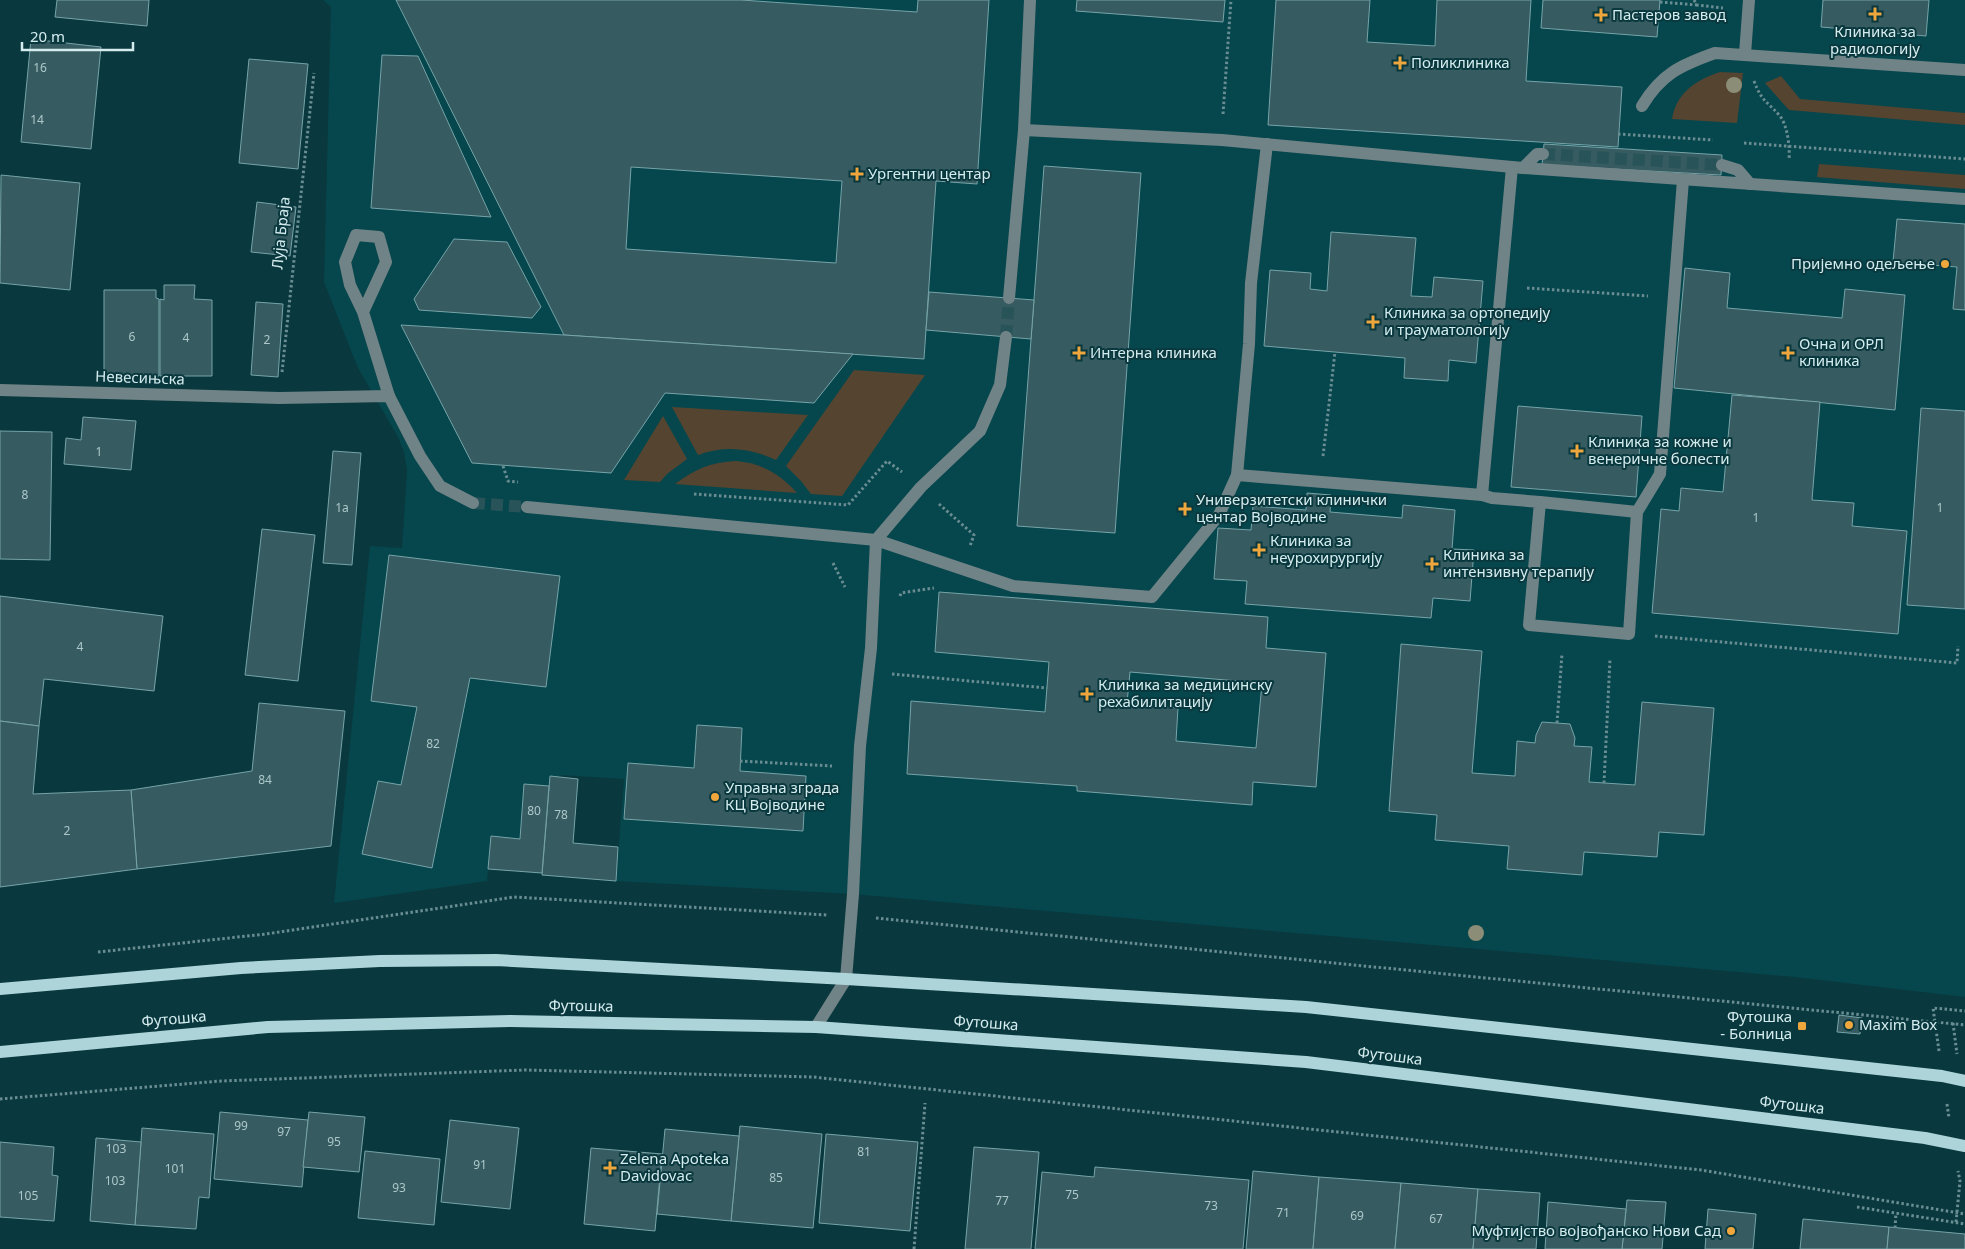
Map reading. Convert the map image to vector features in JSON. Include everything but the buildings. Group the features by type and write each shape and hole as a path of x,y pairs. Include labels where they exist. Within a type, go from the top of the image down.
{"main road":[{"path":"0,989 241,968 389,961 496,960 846,978 1306,1007 1965,1080"},
{"name":"Футошка","path":"0,1052 268,1027 511,1021 816,1027 1306,1062 1916,1137 1965,1146"}],"street":[{"path":"1009,298 1024,130 1030,0"},
{"path":"1745,54 1749,5"},
{"path":"1642,106 1652,90 1668,74 1688,63 1715,53 1965,70"},
{"path":"1024,130 1222,140 1518,167 1965,199"},
{"path":"527,507 876,540 1013,586 1152,597 1219,515 1237,475 1249,344 1251,283 1267,144"},
{"path":"1482,495 1502,286 1518,167 1537,154 1543,154"},
{"path":"1722,165 1738,170 1750,184"},
{"path":"1540,502 1529,625 1629,634 1637,512 1660,474 1684,180"},
{"path":"362,312 386,262 380,238 356,235 345,262 350,285 362,312 389,396 420,456 440,486 473,502"},
{"path":"816,1027 846,978 858,768 872,648 876,540 921,487 980,431 1000,385 1006,337"},
{"name":"Невесињска","path":"0,390 279,398 389,396"},
{"path":"1237,475 1482,495 1492,498 1637,512"}],"path":[{"path":"1222,140 1231,0"},
{"path":"1694,0 1696,5"},
{"path":"1660,2 1696,5 1749,5"},
{"path":"1745,54 1760,97 1781,117 1790,147 1787,186"},
{"name":"Луја Браја","path":"279,398 314,73"},
{"path":"1618,134 1702,140"},
{"path":"1740,142 1965,159"},
{"path":"1502,286 1673,298"},
{"path":"1320,482 1335,352"},
{"path":"690,494 848,505 887,462 921,487 974,535 963,568 936,587 901,593 900,602"},
{"path":"503,466 508,481 527,482"},
{"path":"831,558 845,587"},
{"path":"1557,723 1563,628"},
{"path":"1604,783 1611,633"},
{"path":"1629,634 1957,663 1958,646"},
{"path":"891,665 889,674 1047,688"},
{"path":"740,761 858,768"},
{"path":"88,953 266,934 514,897 851,916"},
{"path":"873,911 873,918 1965,1025"},
{"path":"0,1099 221,1081 515,1070 813,1077 1701,1170 1965,1214"},
{"path":"914,1249 925,1103"},
{"path":"1857,1207 1965,1224"},
{"path":"1895,1228 1896,1213"}],"shaded area":[{"name":"Универзитетски клинички центар Војводине","path":"323,0 1965,0 1965,997 1795,977 853,894 616,881 624,779 561,775 560,777 550,776 549,786 524,785 520,839 491,836 487,881 334,903 370,546 402,548 407,470 404,452 398,437 358,368 324,282 331,7"},
{"path":"1720,72 1743,73 1737,123 1672,119 1678,102 1688,89 1703,79"},
{"path":"1781,76 1800,99 1965,113 1965,125 1789,110 1765,83"},
{"path":"1819,164 1965,175 1965,189 1817,177"},
{"path":"854,370 925,375 842,496 811,494 786,466"},
{"path":"672,407 808,415 776,460 757,453 737,449 718,450 698,455"},
{"path":"663,416 687,459 667,474 660,482 624,480"},
{"path":"736,461 754,464 770,471 784,480 797,493 675,484 689,474 704,467"}],"tunnel":[{"path":"1543,154 1722,165"},
{"path":"1006,337 1009,298"},
{"path":"473,503 527,507"}],"place":[{"name":"Клиника за радиологију","path":"1875,14"},
{"name":"Пастеров завод","path":"1601,15"},
{"name":"Поликлиника","path":"1400,63"},
{"name":"Ургентни центар","path":"857,174"},
{"name":"Пријемно одељење","path":"1945,264"},
{"name":"Клиника за ортопедију и трауматологију","path":"1373,322"},
{"name":"Интерна клиника","path":"1079,353"},
{"name":"Очна и ОРЛ клиника","path":"1788,353"},
{"name":"Клиника за кожне и венеричне болести","path":"1577,451"},
{"name":"Универзитетски клинички центар Војводине","path":"1185,509"},
{"name":"Клиника за неурохирургију","path":"1259,550"},
{"name":"Клиника за интензивну терапију","path":"1432,564"},
{"name":"Клиника за медицинску рехабилитацију","path":"1087,694"},
{"name":"Управна зграда КЦ Војводине","path":"715,797"},
{"name":"Maxim Box","path":"1849,1025"},
{"name":"Футошка - Болница","path":"1802,1026"},
{"name":"Zelena Apoteka Davidovac","path":"610,1168"},
{"name":"Муфтијство војвођанско Нови Сад","path":"1731,1231"}]}
